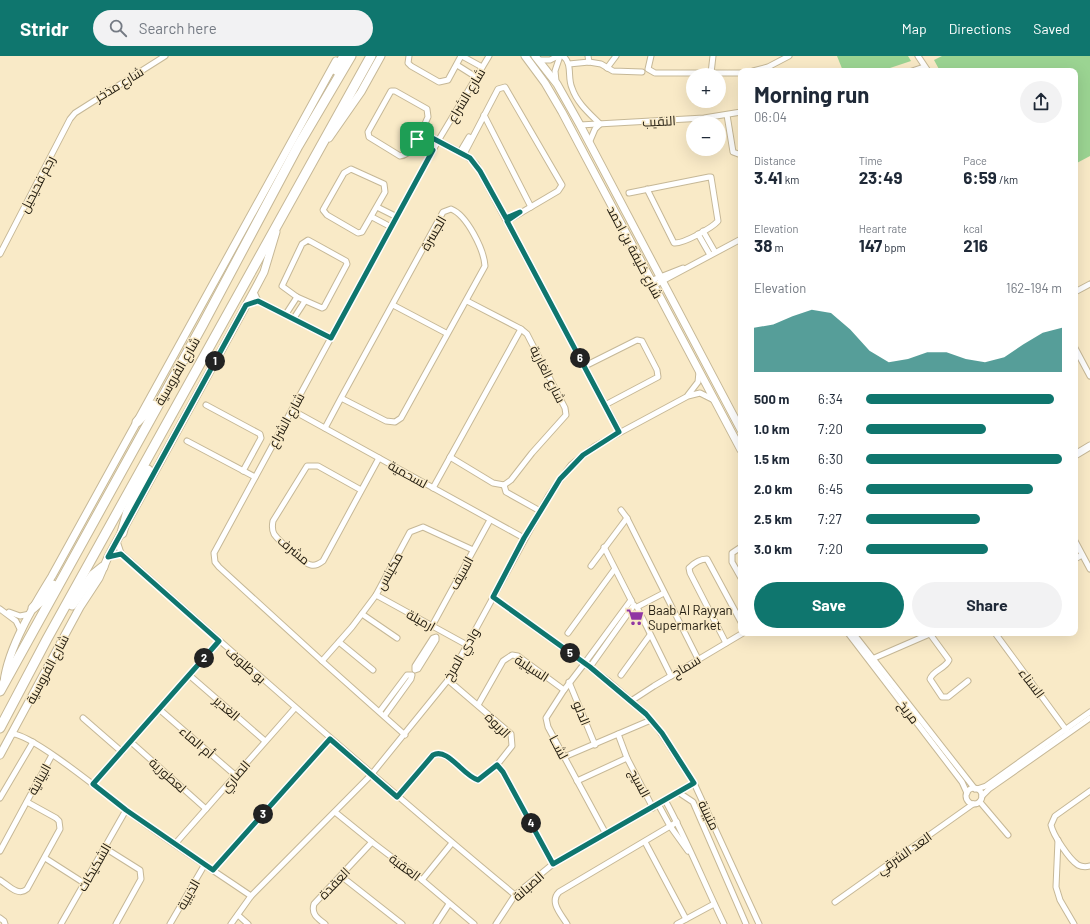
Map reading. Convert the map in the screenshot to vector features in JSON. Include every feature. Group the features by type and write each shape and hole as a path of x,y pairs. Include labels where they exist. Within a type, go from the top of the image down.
{"highway":[{"path":"318,112 344,56"},
{"name":"شارع الفروسية","path":"2,689 318,112 352,56"},
{"name":"شارع الفروسية","path":"0,728 279,220 320,150 371,56"},
{"path":"137,422 153,405 189,342 202,326"},
{"path":"122,533 128,512 156,452 161,434"},
{"path":"32,610 48,593 81,536 97,514"},
{"path":"52,632 65,616 92,575 104,567"}],"main road":[{"name":"شارع الفروسية","path":"2,689 9,656 32,610 339,56"},
{"name":"شارع الفروسية","path":"320,150 361,92 381,56"},
{"name":"شارع خليفة بن احمد","path":"525,56 545,83 562,112 738,444"},
{"name":"شارع خليفة بن احمد","path":"536,58 557,84 580,125 738,424"},
{"name":"شارع الفروسية","path":"0,755 80,607 99,578 108,557 254,292 264,272 279,220"},
{"path":"1078,453 1090,446"}],"street":[{"name":"شارع مذخر","path":"75,113 164,56"},
{"path":"409,56 408,63 439,82 448,80 462,56 482,67"},
{"name":"شارع الشراع","path":"405,734 322,661 215,562 213,558 216,548 433,150 489,56"},
{"path":"536,58 550,60 559,56"},
{"path":"557,84 555,71 559,56"},
{"path":"563,56 569,64 570,82 578,100 600,124 595,129 589,144"},
{"path":"581,56 581,62"},
{"path":"588,56 589,62"},
{"path":"607,68 616,56"},
{"path":"651,56 648,70 650,72 686,73"},
{"path":"712,68 713,56"},
{"path":"764,68 789,56"},
{"path":"918,56 925,68"},
{"path":"569,64 589,62 601,64 613,72 642,72"},
{"path":"457,65 476,77"},
{"path":"726,73 738,73"},
{"path":"462,153 498,89 503,87 507,89 560,180 562,188 507,220"},
{"path":"391,91 395,91 427,109 428,117 421,132 408,154 400,156 368,137 368,132 391,91"},
{"name":"رجم فحيحيل","path":"0,254 20,219 70,119 75,113"},
{"name":"النقيب","path":"580,125 727,115 738,113"},
{"path":"484,115 531,207"},
{"path":"727,115 733,152 738,154"},
{"path":"421,132 462,153 478,168 619,432"},
{"path":"417,139 433,150"},
{"path":"352,169 384,184 385,192 376,207 365,229 358,233 327,215 323,210 344,174 352,169"},
{"path":"629,193 647,189 711,178 718,221 714,226 679,243 674,243 647,189"},
{"path":"376,207 397,217"},
{"name":"الجسرة","path":"325,428 341,398 444,212 452,209 459,212 482,249 485,266 467,301 446,333 401,418 395,422 386,421 341,398"},
{"path":"372,217 391,227"},
{"path":"704,231 715,252"},
{"path":"698,234 710,255"},
{"path":"308,240 346,262 347,266 324,307 318,308 296,297 283,289 282,283 302,244 308,240"},
{"path":"652,283 684,269 738,240"},
{"path":"1078,290 1090,284"},
{"path":"254,292 258,301 331,338"},
{"path":"286,314 296,297"},
{"path":"246,305 258,301"},
{"path":"294,318 305,301"},
{"path":"467,301 521,329"},
{"path":"393,305 446,333"},
{"name":"شارع الغارية","path":"433,488 521,329 527,334 565,408 566,414 511,480 504,485"},
{"path":"585,366 637,340 642,341 657,370 658,377 605,405"},
{"path":"1078,354 1090,376"},
{"path":"688,396 698,382 699,372"},
{"name":"وادي المرخ","path":"232,924 251,896 371,775 448,680 524,538 556,484 571,465 589,450 619,432 688,396 700,393 706,395 716,403"},
{"path":"206,405 260,434 261,438 243,471"},
{"name":"لسحمية","path":"292,410 524,538"},
{"path":"187,441 255,477"},
{"path":"450,457 493,483 504,485 506,492 540,511"},
{"name":"مشرف","path":"361,490 318,466 307,466 273,521 272,526 274,534 306,563 314,566 319,564 322,561 379,458"},
{"path":"621,510 627,518 698,659"},
{"path":"591,566 627,518"},
{"name":"السيف","path":"432,626 490,520"},
{"name":"مكينس","path":"322,661 376,595 410,532 423,527 474,550"},
{"path":"108,557 121,554 117,541"},
{"path":"1078,547 1090,569"},
{"path":"604,548 614,570 634,604 671,676"},
{"path":"738,549 732,553 732,562 738,573"},
{"name":"بو ظلوف","path":"121,554 371,775 515,895"},
{"path":"1078,557 1082,555"},
{"path":"726,643 690,573 689,568 702,559 707,559 738,616"},
{"path":"568,633 614,570"},
{"path":"590,667 634,604 664,593"},
{"name":"ارميلة","path":"376,595 467,645"},
{"name":"متيبنة","path":"493,597 590,667 631,701 662,733 694,783 759,924"},
{"name":"لشــا","path":"606,834 564,757 546,718 569,682 634,604"},
{"path":"2,610 20,616 32,610"},
{"path":"2,610 16,621 21,631"},
{"path":"362,614 397,638"},
{"path":"422,659 431,644 437,639 436,637 439,630"},
{"path":"621,675 650,635"},
{"name":"سماح","path":"631,701 738,636"},
{"name":"مريخ","path":"851,636 976,789"},
{"name":"مريخ","path":"855,636 962,782 967,793"},
{"path":"871,659 926,636"},
{"path":"932,636 948,660 947,664 931,676 930,679 942,697 948,697 968,682"},
{"name":"السناء","path":"997,636 1068,731"},
{"path":"93,784 219,641"},
{"path":"339,642 373,670"},
{"name":"السيلية","path":"478,705 503,661 512,655 518,656 564,690"},
{"name":"الغدير","path":"189,675 265,741"},
{"name":"الربوة","path":"397,797 433,755 437,753 442,753 471,778 478,780 497,765 512,746 513,740 511,734 448,680"},
{"name":"الدلو","path":"569,682 595,745"},
{"path":"380,711 391,696 402,686 396,700 385,716"},
{"path":"391,696 396,700"},
{"name":"الصاري","path":"175,844 295,708"},
{"name":"أم الماء","path":"159,709 236,775"},
{"path":"980,802 982,796 988,789 1068,731 1090,712"},
{"path":"84,718 122,752"},
{"path":"980,802 973,804 968,801 967,793 986,786 1090,718"},
{"path":"564,757 595,745 650,720"},
{"path":"17,725 23,736"},
{"path":"12,734 23,736 33,742 93,784 126,810 251,896"},
{"name":"السيج","path":"618,734 627,758 653,808"},
{"path":"213,870 330,739"},
{"path":"0,798 33,742"},
{"name":"لعطورية","path":"131,742 206,809"},
{"name":"البياتية","path":"0,851 52,756"},
{"name":"السيج","path":"577,781 627,758"},
{"path":"497,765 503,772 553,864"},
{"name":"الصبانة","path":"496,924 515,895 553,864 653,808 694,783"},
{"path":"976,789 982,796"},
{"name":"متيبنة","path":"678,792 693,802 746,924"},
{"path":"1090,792 1052,820 1052,829 1058,840 1076,863 1083,867 1090,866"},
{"path":"665,800 677,822 724,924"},
{"name":"البياتية","path":"0,880 18,892 24,892 45,858 60,829 59,821 26,802"},
{"path":"980,802 1008,836"},
{"path":"658,804 670,826 694,861"},
{"name":"العد الشرقي","path":"835,902 973,804"},
{"name":"الشكيكات","path":"61,924 126,810"},
{"name":"العقبة","path":"335,812 422,880 474,924"},
{"path":"566,924 554,903 554,898 559,892 677,822"},
{"path":"1058,840 1056,887 1060,900 1074,924"},
{"name":"العقدة","path":"325,924 315,917 312,910 314,904 372,842"},
{"path":"644,842 686,919"},
{"path":"422,880 452,843"},
{"path":"105,848 140,870 141,875 141,879 116,924"},
{"path":"45,858 84,883"},
{"name":"الذيبية","path":"171,924 205,864"},
{"path":"341,876 402,924"},
{"path":"436,924 449,904"},
{"path":"677,924 714,904"},
{"path":"238,915 248,924"},
{"path":"0,918 5,924"}],"green space":[{"path":"837,56 908,56 911,61 890,68 842,68"},
{"path":"942,56 1090,56 1090,156 1078,162 1078,68 938,68 934,60"}],"place":[{"name":"Baab Al Rayyan Supermarket","path":"635,617"}],"route":[{"path":"421,132 470,158 476,164 506,218 520,212 520,214 507,221 619,432 583,455 571,465 560,479 524,538 493,597 607,680 646,714 662,733 694,783 553,864 503,772 497,765 483,778 478,780 471,778 442,753 437,753 433,755 397,797 330,739 213,870 126,810 93,784 219,641 121,554 118,553 108,557 192,407 246,305 258,301 289,315 331,338 433,150 417,139 421,132"}]}
